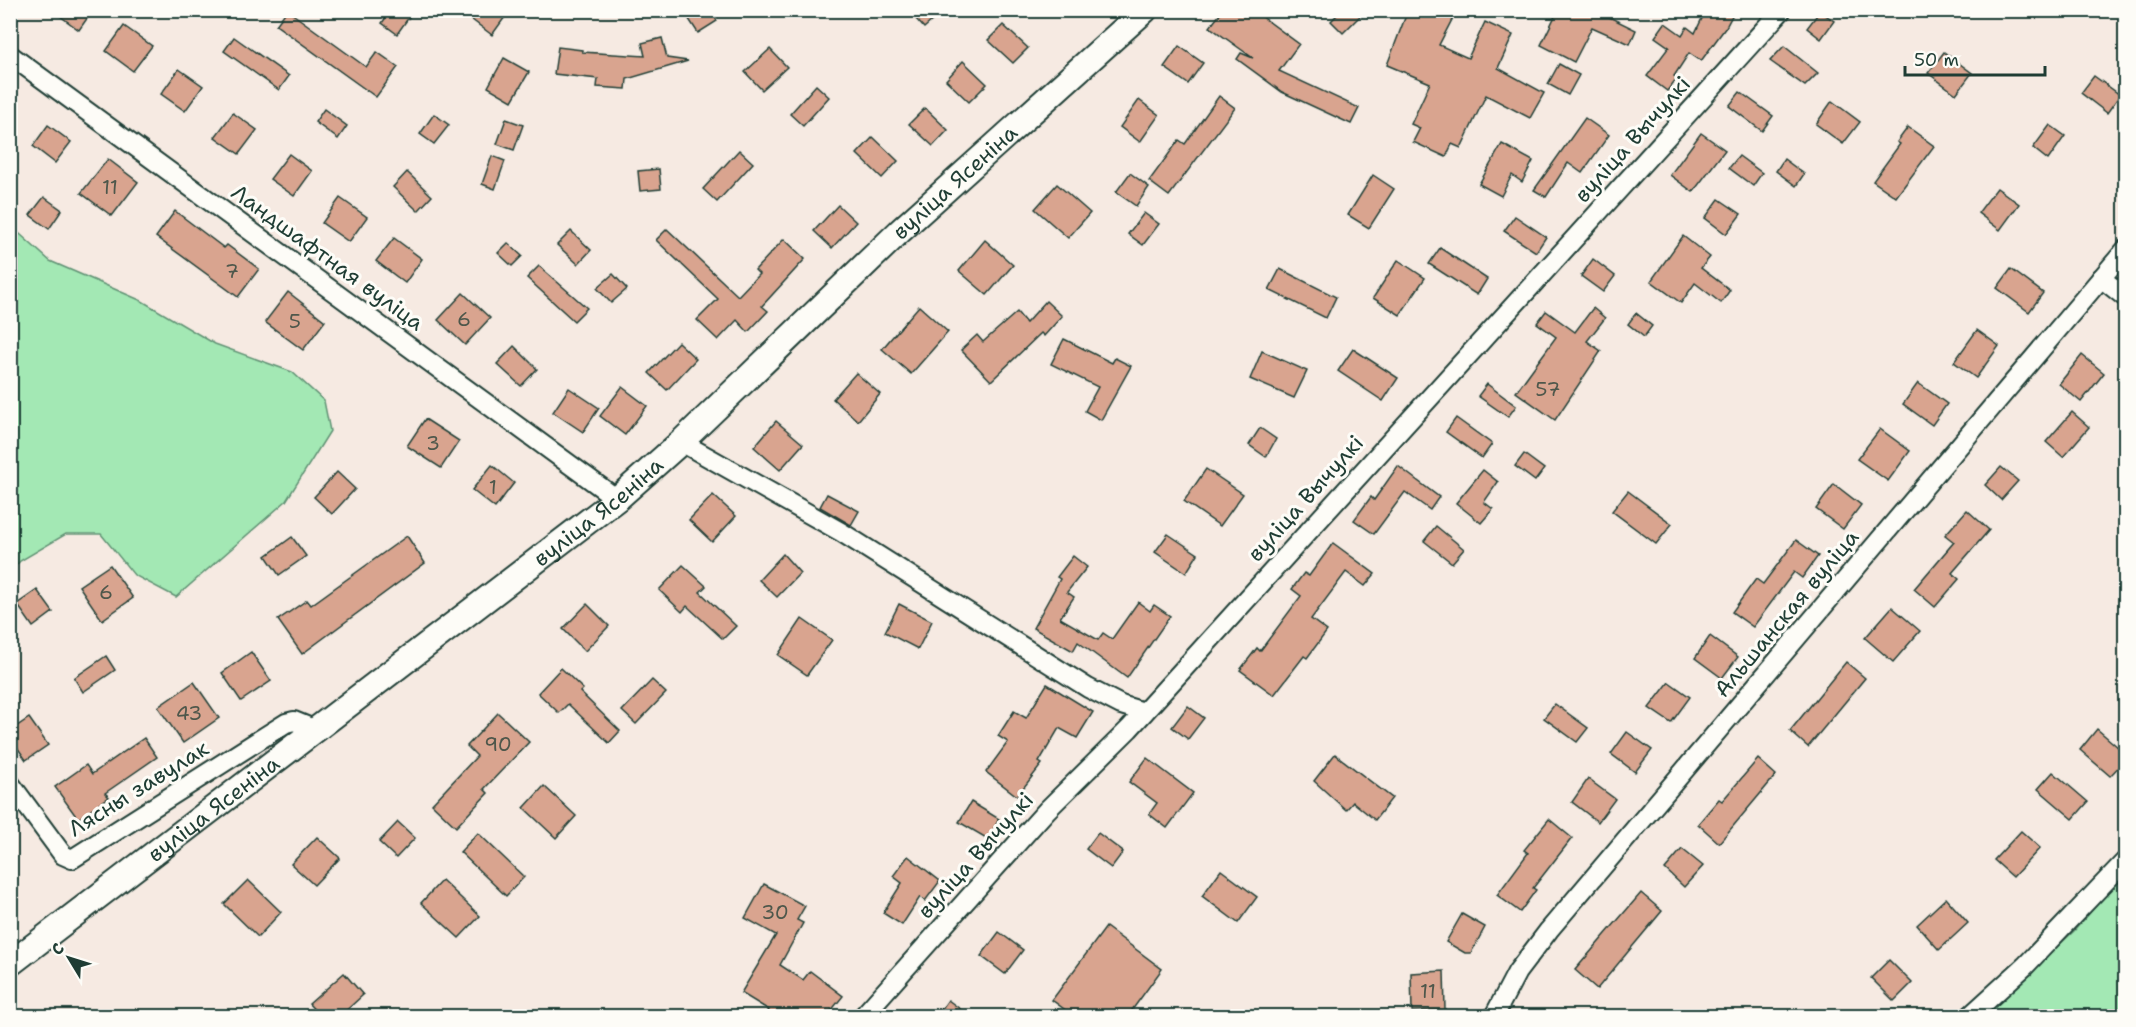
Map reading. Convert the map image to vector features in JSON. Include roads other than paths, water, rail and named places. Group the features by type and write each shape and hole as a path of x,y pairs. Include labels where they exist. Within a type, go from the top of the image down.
{"street":[{"name":"вуліца Ясеніна","path":"10,964 617,499 681,442 900,231 1145,10"},
{"name":"вуліца Вычулкі","path":"863,1017 1047,810 1144,711 1782,10"},
{"name":"Ландшафтная вуліца","path":"10,55 617,499"},
{"name":"Альшанская вуліца","path":"1494,1017 1518,972 1549,930 2126,249"},
{"path":"2101,278 2126,297"},
{"path":"681,442 840,532 1088,688 1121,705 1144,711"},
{"name":"Лясны завулак","path":"10,783 63,855 72,858 286,723 294,721 316,730"},
{"path":"1970,1017 2025,966 2126,860"}]}
